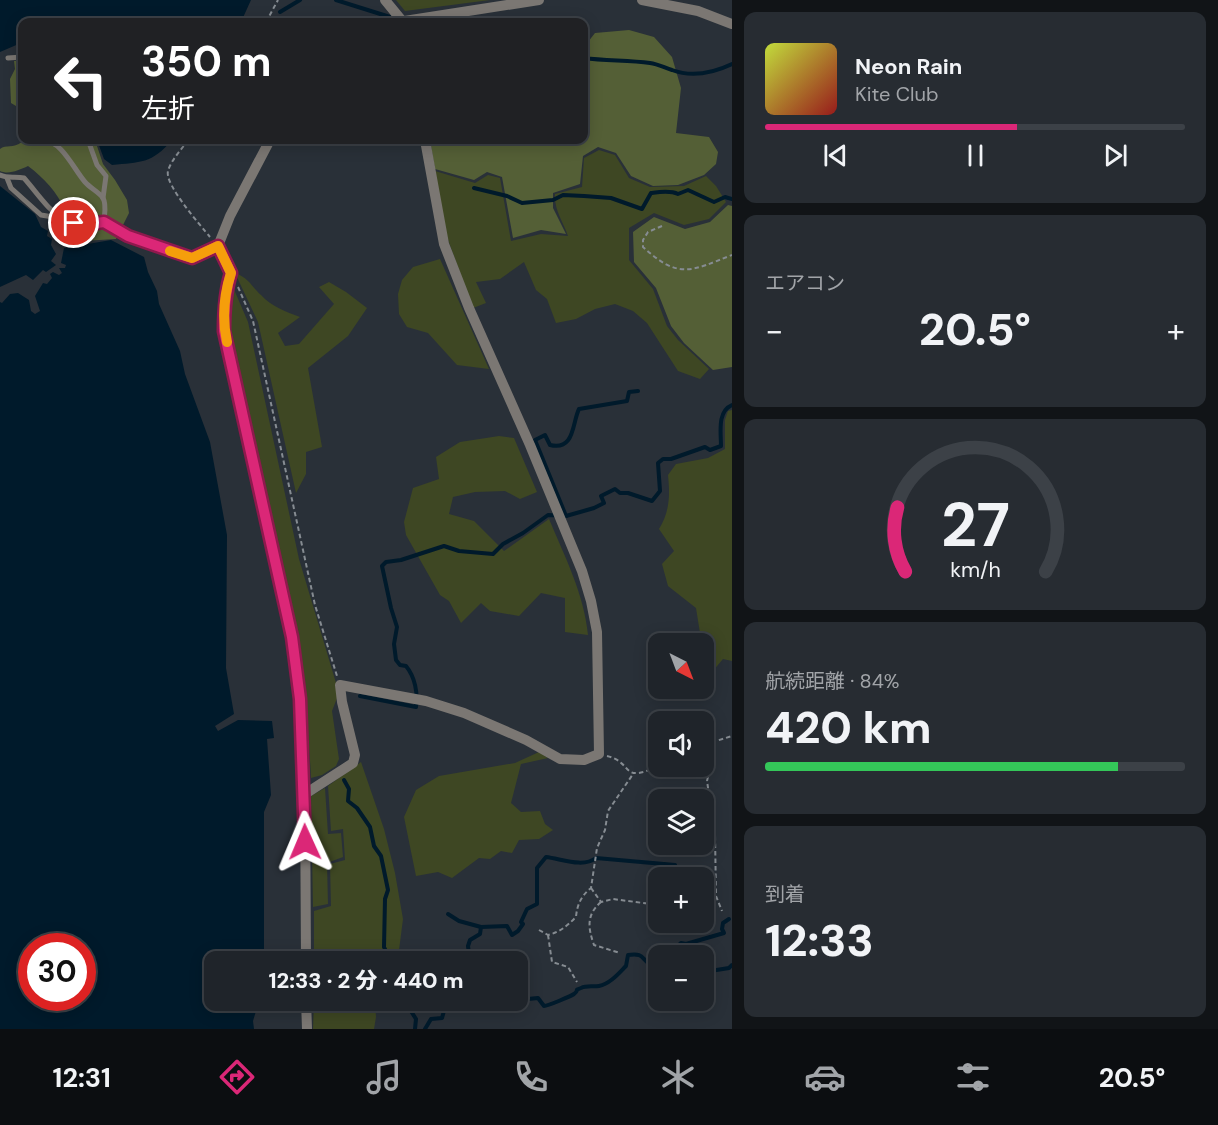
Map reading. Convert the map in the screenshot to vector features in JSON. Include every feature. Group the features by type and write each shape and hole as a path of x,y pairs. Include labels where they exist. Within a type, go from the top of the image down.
{"street":[{"path":"385,0 398,18"},
{"path":"426,18 538,0"},
{"path":"642,0 698,11 732,24"},
{"path":"268,144 230,216 218,246 231,273 225,296 224,331 292,637 300,699 305,794 306,951"},
{"path":"305,794 353,764 355,755 340,685 426,701 464,713 560,759 584,760 599,754 597,632 591,601 582,571 444,244 426,144"},
{"path":"306,1011 307,1029"}],"lane":[{"path":"8,58 18,57"},
{"path":"55,144 85,182 103,198"},
{"path":"89,144 97,165 106,176 103,198 104,222"},
{"path":"0,175 7,178 16,176 24,178 60,218"},
{"path":"7,178 11,188 41,215 74,223 104,222 128,236 192,258 218,246"}],"path":[{"path":"268,18 278,0"},
{"path":"185,144 168,169 167,176 187,208 218,246"},
{"path":"662,226 648,232 642,240 643,247 668,265 682,270 696,269 732,255"},
{"path":"231,273 253,321 315,605 340,685"},
{"path":"714,741 732,736"},
{"path":"599,754 612,758 633,774 648,771"},
{"path":"600,902 591,888 597,848 605,830 608,811 633,774"},
{"path":"708,777 715,834 716,896 722,910"},
{"path":"548,935 565,928 576,917 577,907 584,893 591,888"},
{"path":"620,953 594,945 589,932 590,916 600,902 613,899 648,904"},
{"path":"539,930 548,935"},
{"path":"548,935 552,962 568,967 576,982"}],"green space":[{"path":"396,0 490,0 405,11"},
{"path":"629,30 654,37 672,57 681,88 676,133 709,137 718,152 716,164 704,175 678,185 653,186 631,176 616,153 598,147 583,156 580,184 553,193 553,208 566,234 541,230 513,238 502,177 487,172 474,180 435,169 431,144 588,144 588,42 595,33"},
{"path":"18,60 18,107 11,103 10,79 15,69 14,61"},
{"path":"96,144 103,164 127,200 129,213 116,239 66,242 61,230 65,210 45,180 28,166 10,172 0,171 0,149 16,145"},
{"path":"599,150 615,155 629,178 650,187 684,186 706,176 716,186 726,202 709,219 684,225 654,213 629,228 629,260 653,289 667,326 678,340 709,369 700,379 678,371 647,323 633,311 615,304 595,309 576,319 556,323 547,299 536,290 524,262 500,279 476,282 486,303 473,308 447,237 435,171 475,183 488,175 500,178 511,241 541,234 568,236 557,210 555,194 582,187 584,158"},
{"path":"728,205 732,206 732,367 713,370 684,343 671,326 656,288 634,262 633,232 654,217 685,229 710,222"},
{"path":"440,259 489,369 457,365 428,333 407,327 399,314 398,294 402,280 413,267"},
{"path":"235,273 247,280 269,302 300,317 278,333 285,346 299,344 334,304 319,287 329,282 367,308 348,336 308,368 322,447 306,452 306,474 296,493 258,322"},
{"path":"233,287 248,322 299,559 339,693 332,711 339,759 336,766 322,775 311,778 307,722 291,610 231,334 229,314"},
{"path":"732,410 732,661 723,659 714,670 714,633 700,633 696,608 668,586 662,564 674,551 659,529 668,503 668,475 676,464 708,458 725,449 725,420 728,411"},
{"path":"499,436 514,438 537,492 520,499 505,491 475,492 453,497 449,514 474,521 504,551 549,519 578,590 588,635 565,632 565,598 541,593 519,616 490,611 481,603 461,623 449,601 440,595 406,535 404,522 413,488 439,479 436,457 460,442"},
{"path":"539,752 548,758 521,764 511,803 521,812 540,811 545,824 553,830 539,839 519,840 512,853 501,851 490,859 479,858 452,878 438,872 416,876 404,817 416,790 439,776 515,763"},
{"path":"361,762 384,829 395,873 403,919 399,951 314,951 314,911 331,906 330,864 345,860 343,829 331,831 328,786"},
{"path":"325,788 328,834 341,833 343,857 327,863 328,904 313,907 311,796"},
{"path":"314,1011 376,1011 374,1029 313,1029"}],"water":[{"path":"0,0 251,0 243,18 18,18 18,44 0,52"},
{"path":"98,144 168,144 152,158 138,162 112,165 104,159"},
{"path":"0,186 35,214 41,227 48,231 47,236 52,239 51,245 56,254 51,261 56,265 46,272 43,270 33,280 26,275 0,287"},
{"path":"111,240 144,257 157,291 159,304 180,351 185,374 210,442 227,535 226,668 234,714 215,726 218,731 238,720 272,721 274,738 267,739 271,795 264,812 264,951 204,951 204,1011 256,1011 253,1021 254,1029 0,1029 0,302 2,303 10,294 18,293 29,300 31,311 35,314 40,311 35,296 43,283 47,284 52,278 50,274 62,273 59,268 65,268 66,265 61,263 64,248"}],"waterway":[{"path":"280,12 300,0"},
{"path":"336,0 390,17"},
{"path":"588,58 650,63 688,74 710,72 732,64"},
{"path":"474,188 507,196 522,203 553,200 563,195 584,196 611,198 642,209 651,193 657,192 678,194 688,190 714,202 725,197 732,199"},
{"path":"566,516 535,440 545,435 550,445 564,444 571,434 579,409 627,401 629,392 638,391"},
{"path":"360,696 416,707 417,696 412,675 406,666 400,665 396,660 394,644 397,627 382,566 386,562 401,560 444,546 459,551 493,554 503,544 548,515 566,516 594,508 604,503 601,496 615,489 620,493 628,493 652,501 660,491 658,463 663,459 671,459 705,447 710,450 721,446 722,417 727,408 732,405"},
{"path":"344,780 349,789 348,801 357,808 370,827 374,846 381,856 388,890 385,899 386,951"},
{"path":"469,951 470,940 480,934 481,927 507,926 512,935 518,931 523,924 521,922 527,909 537,904 537,868 546,857 579,863 596,858 675,865"},
{"path":"448,914 459,921 481,927"},
{"path":"679,945 724,933 723,923 729,919"},
{"path":"528,999 538,998 546,1006 572,995 583,987 607,983 626,966 628,955 640,955 648,962"},
{"path":"714,970 729,968 732,965"},
{"path":"411,1011 416,1019 415,1029"},
{"path":"425,1029 431,1019 442,1018 444,1011"}],"slow traffic":[{"path":"170,251 192,258 218,246 231,273 226,287 224,305 224,331 227,342"}],"route":[{"path":"74,223 104,222 128,236 192,258 218,246 231,273 226,287 224,331 292,637 300,699 305,842"}]}
